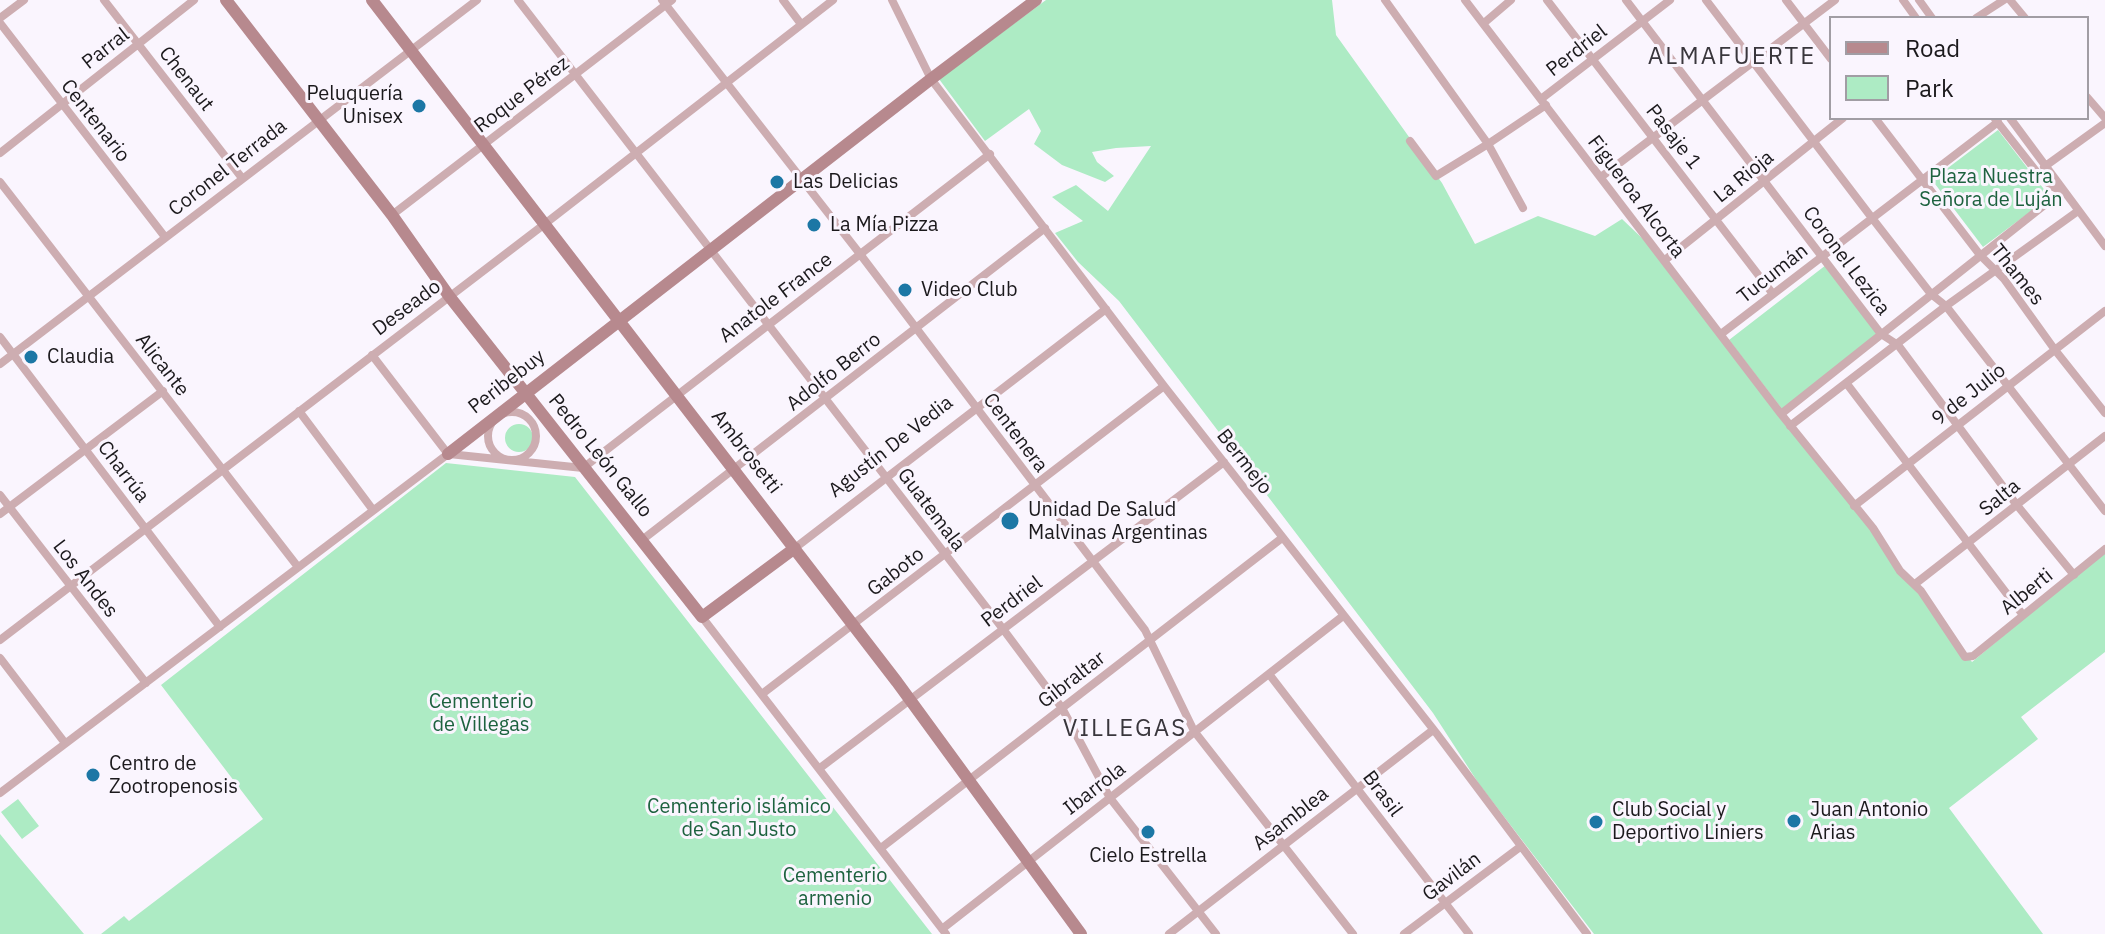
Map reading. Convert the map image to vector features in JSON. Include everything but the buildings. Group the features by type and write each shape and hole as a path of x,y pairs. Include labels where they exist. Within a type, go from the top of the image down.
{"street":[{"path":"0,21 24,0"},
{"name":"Chenaut","path":"104,0 242,178"},
{"name":"Parral","path":"0,153 194,0"},
{"name":"Pedro León Gallo","path":"226,0 392,215 449,296 820,768 944,931"},
{"name":"Ambrosetti","path":"372,0 854,625 1081,934"},
{"name":"Coronel Terrada","path":"0,364 477,0"},
{"name":"Guatemala","path":"518,0 1003,629 1062,708 1110,798 1216,934"},
{"path":"783,0 801,24"},
{"name":"Deseado","path":"0,640 833,0"},
{"name":"Bermejo","path":"892,0 931,79 1587,934"},
{"path":"1385,0 1488,144 1523,208"},
{"name":"Figueroa Alcorta","path":"1465,0 1790,426 1873,528 1900,571 1915,584 1962,654 1968,658"},
{"path":"1484,23 1511,0"},
{"name":"Pasaje 1","path":"1547,0 1773,294"},
{"name":"Coronel Lezica","path":"1626,0 1881,334 1898,345 2016,504 2074,575"},
{"name":"Perdriel","path":"1410,141 1433,174 1438,176 1544,102 1592,58 1670,0"},
{"path":"1706,0 1931,294 1946,306 2105,511"},
{"path":"1786,0 1829,56"},
{"path":"1601,177 1835,0"},
{"path":"1979,16 2004,0"},
{"path":"2010,0 2023,16"},
{"name":"Roque Pérez","path":"392,215 667,2"},
{"name":"Centenera","path":"667,2 1151,639 1194,731 1353,934"},
{"name":"Peribebuy","path":"0,793 526,394 1027,3"},
{"name":"Centenario","path":"0,21 165,237"},
{"path":"2036,171 2105,120 2089,100"},
{"name":"La Rioja","path":"1665,260 1840,120"},
{"name":"Thames","path":"1877,120 1980,255 1997,270 2105,413"},
{"path":"1996,120 2036,171 2051,186 2062,191"},
{"name":"Tucumán","path":"1721,334 1923,180 1996,120"},
{"path":"2012,120 2105,246"},
{"name":"Anatole France","path":"583,468 990,154"},
{"name":"Alicante","path":"0,182 298,567"},
{"path":"1781,414 2062,191"},
{"path":"1790,426 1946,306 2078,211"},
{"name":"Adolfo Berro","path":"642,540 1045,228"},
{"name":"Agustín De Vedia","path":"702,617 1106,309"},
{"name":"9 de Julio","path":"1854,506 2105,311"},
{"name":"Charrúa","path":"0,337 220,627"},
{"path":"372,355 448,454 583,468"},
{"path":"1847,384 2023,615"},
{"name":"Gaboto","path":"762,694 1164,386"},
{"path":"0,514 163,391"},
{"path":"299,411 373,510"},
{"path":"515,411 530,419 536,435 531,451 525,456 508,460 494,453 487,440 490,425 500,414 515,411"},
{"name":"Salta","path":"1915,584 2105,436"},
{"name":"Perdriel","path":"820,768 1224,462"},
{"name":"Los Andes","path":"0,495 146,683"},
{"name":"Gibraltar","path":"881,848 1282,538"},
{"name":"Alberti","path":"1968,658 2105,549"},
{"name":"Ibarrola","path":"944,931 1026,861 1343,616"},
{"path":"0,658 65,743"},
{"name":"Brasil","path":"1269,674 1469,934"},
{"name":"Asamblea","path":"1169,934 1433,730"},
{"name":"Gavilán","path":"1404,934 1520,847"}],"green space":[{"path":"1046,0 1332,0 1336,35 1442,183 1475,244 1538,216 1595,236 1622,219 1665,260 1972,662 2105,551 2105,652 2021,717 2038,739 1949,808 2043,934 1594,934 1479,784 1433,713 1119,301 1078,262 1055,233 1083,221 1052,197 1076,185 1108,211 1151,146 1092,152 1097,162 1114,176 1105,182 1062,165 1034,144 1041,131 1029,109 985,141 939,79"},
{"name":"Plaza Nuestra Señora de Luján","path":"1998,130 2050,197 1983,247 1932,180"},
{"path":"1826,265 1879,334 1782,409 1729,340"},
{"path":"519,424 529,428 533,438 529,448 519,452 509,448 505,438 509,428"},
{"name":"Cementerio de Villegas","path":"446,463 575,477 932,934 101,934 124,916 129,921 263,819 161,685"},
{"path":"18,799 39,826 22,839 1,812"},
{"path":"0,834 18,856 84,934 0,934"}],"place":[{"name":"Peluquería Unisex","path":"419,106"},
{"name":"Las Delicias","path":"777,182"},
{"name":"La Mía Pizza","path":"814,225"},
{"name":"Video Club","path":"905,290"},
{"name":"Claudia","path":"31,357"},
{"name":"Unidad De Salud Malvinas Argentinas","path":"1010,521"},
{"name":"Centro de Zootropenosis","path":"93,775"},
{"name":"Juan Antonio Arias","path":"1794,821"},
{"name":"Club Social y Deportivo Liniers","path":"1596,822"},
{"name":"Cielo Estrella","path":"1148,832"}],"district":[{"name":"ALMAFUERTE","path":"1732,57"},
{"name":"VILLEGAS","path":"1125,729"}],"park label":[{"name":"Cementerio islámico de San Justo","path":"739,818"},
{"name":"Cementerio armenio","path":"835,888"}]}
